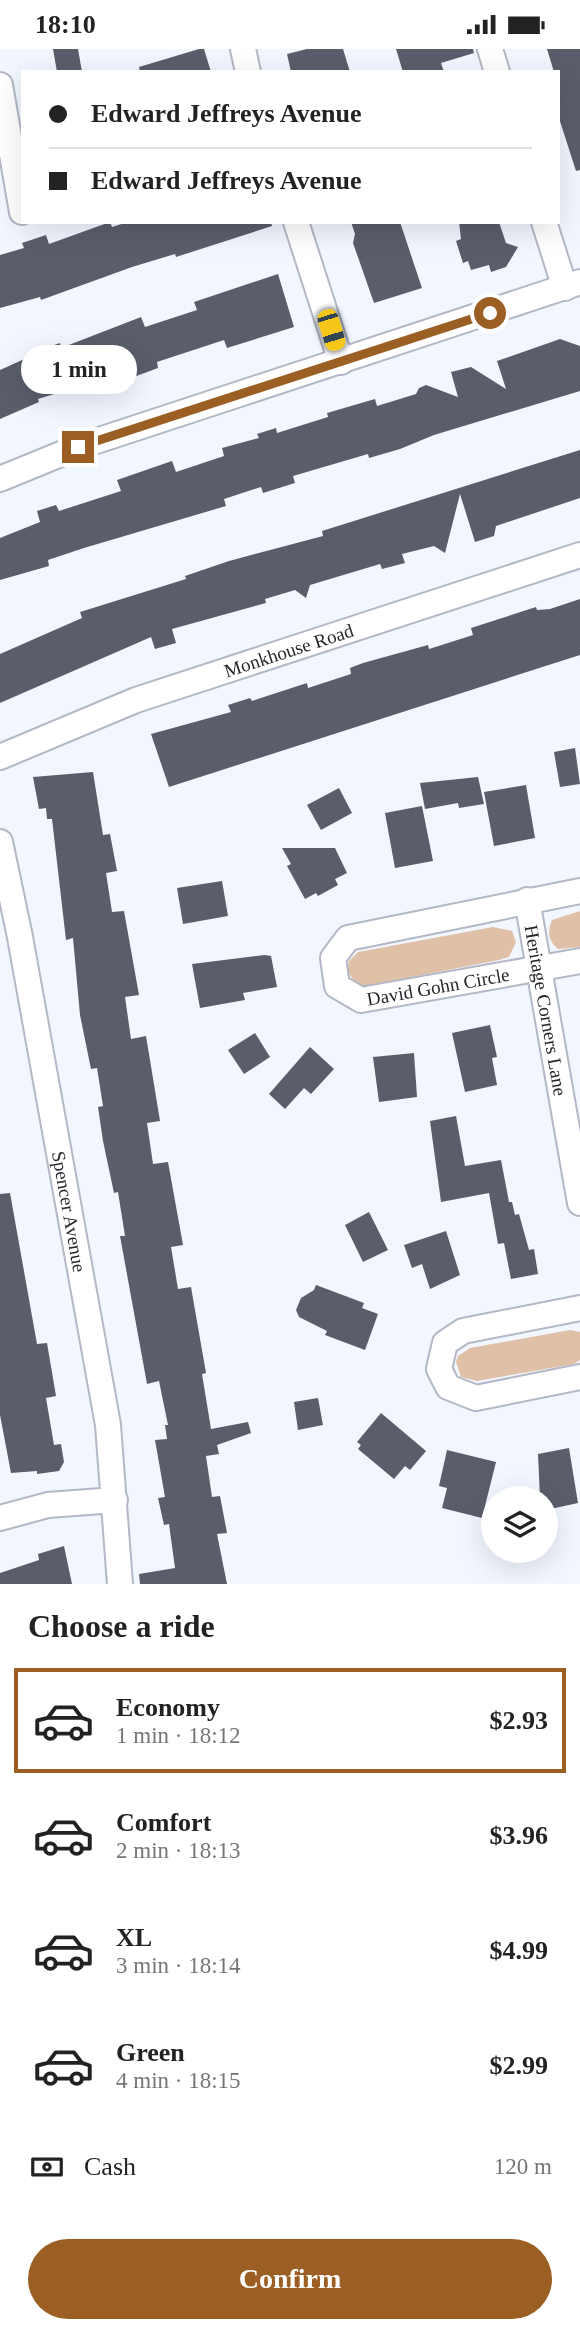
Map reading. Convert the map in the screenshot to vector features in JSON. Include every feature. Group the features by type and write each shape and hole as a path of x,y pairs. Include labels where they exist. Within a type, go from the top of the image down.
{"street":[{"path":"243,49 248,70"},
{"path":"490,49 496,70"},
{"path":"0,85 21,201"},
{"path":"0,219 21,213"},
{"path":"297,224 341,362"},
{"path":"0,479 99,439 573,285 545,224"},
{"name":"Monkhouse Road","path":"0,757 136,700 580,555"},
{"name":"Spencer Avenue","path":"0,842 88,1299 108,1425 120,1584"},
{"name":"David Gohn Circle","path":"580,891 348,938 333,958 337,986 361,1000 580,961"},
{"name":"Heritage Corners Lane","path":"527,900 580,1203"},
{"path":"580,1308 463,1331 445,1343 439,1369 448,1387 476,1398 580,1377"},
{"path":"0,1518 48,1505 115,1500"}],"shaded area":[{"path":"580,911 580,947 558,949 549,936 552,920"},
{"path":"493,927 512,931 516,942 509,957 365,986 355,983 347,970 349,961 358,952"},
{"path":"570,1330 580,1332 580,1360 574,1364 477,1381 461,1377 456,1362 458,1356 470,1348"}],"building":[{"path":"53,49 78,49 82,70 57,70"},
{"path":"204,49 210,70 140,70 139,67"},
{"path":"307,49 343,49 349,70 291,70 287,54"},
{"path":"396,49 473,49 474,53 441,63 443,70 402,70"},
{"path":"547,49 580,49 580,170 576,171 560,121 560,70 553,70"},
{"path":"104,224 111,224 112,227 122,224 272,226 176,257 175,254 132,267 41,300 40,297 0,308 0,255 24,248 22,243 46,235 49,244"},
{"path":"352,224 401,224 422,288 374,303 353,243 355,234"},
{"path":"459,224 500,224 506,243 518,247 506,267 491,272 489,265 471,270 468,261 463,263 456,241 461,239"},
{"path":"278,274 294,327 227,348 224,340 157,362 158,368 93,392 90,383 38,399 39,402 0,419 0,370 31,356 30,353 60,343 61,348 141,317 145,327 197,310 194,302"},
{"path":"560,339 580,346 580,391 434,435 400,449 369,458 368,454 293,476 295,483 263,493 261,487 224,499 226,506 84,548 48,560 49,566 0,580 0,538 40,522 37,511 56,505 59,511 121,491 117,480 172,461 176,472 224,456 222,448 259,438 257,434 276,428 277,433 328,417 327,413 375,399 377,406 416,394 419,388 426,385 458,397 451,372 471,367 506,389 497,361"},
{"path":"580,450 580,498 496,526 494,536 475,542 460,494 445,553 434,546 402,554 405,563 382,569 380,564 310,585 306,598 295,590 265,599 266,603 172,629 176,643 155,649 151,637 0,703 0,654 82,618 80,612 186,579 185,576 229,561 323,536 322,531"},
{"path":"580,599 580,655 169,787 151,734 231,712 228,705 250,698 252,701 307,683 308,688 351,674 350,668 363,663 428,645 429,649 473,635 471,628 536,607 537,610 550,609"},
{"path":"575,748 580,784 560,787 554,752"},
{"path":"93,772 103,835 110,834 117,871 106,873 112,912 124,911 139,995 125,997 131,1039 146,1036 160,1121 147,1123 153,1164 168,1162 183,1245 171,1247 178,1289 191,1287 206,1373 202,1374 211,1429 248,1422 251,1433 217,1445 219,1454 206,1456 212,1497 220,1496 227,1533 217,1534 227,1584 140,1584 139,1574 175,1568 169,1524 164,1525 158,1498 165,1497 155,1440 167,1439 165,1425 168,1425 159,1381 147,1384 120,1236 125,1236 118,1192 114,1193 103,1141 98,1107 103,1106 97,1068 91,1069 80,1015 73,938 66,940 52,819 47,819 46,808 39,809 33,777"},
{"path":"478,777 484,804 459,808 458,803 425,809 420,783"},
{"path":"526,785 535,838 494,846 484,792"},
{"path":"339,788 352,813 321,830 307,805"},
{"path":"422,806 433,861 395,868 385,813"},
{"path":"282,848 335,848 347,873 335,879 338,885 318,896 316,893 305,899 287,866 291,864"},
{"path":"222,881 228,916 183,924 177,888"},
{"path":"271,956 277,987 243,993 245,1000 200,1008 192,964"},
{"path":"490,1025 497,1057 492,1058 497,1085 465,1092 452,1033"},
{"path":"255,1033 270,1057 244,1074 228,1050"},
{"path":"310,1047 334,1069 311,1094 304,1088 285,1109 269,1094"},
{"path":"414,1053 417,1097 379,1102 373,1057"},
{"path":"456,1116 465,1166 501,1160 509,1202 512,1202 515,1215 519,1214 529,1250 534,1249 538,1274 511,1279 504,1243 498,1244 489,1193 441,1202 430,1121"},
{"path":"10,1193 37,1344 47,1343 56,1396 46,1398 54,1445 61,1444 64,1462 59,1471 37,1474 37,1471 11,1473 0,1415 0,1194"},
{"path":"369,1212 388,1250 363,1262 345,1225"},
{"path":"446,1231 460,1275 430,1289 422,1264 412,1268 404,1245"},
{"path":"316,1285 364,1303 362,1308 378,1314 365,1350 325,1335 327,1331 299,1317 296,1310 301,1298 314,1290"},
{"path":"318,1398 323,1425 298,1430 294,1402"},
{"path":"381,1413 426,1451 410,1470 405,1466 394,1479 358,1449 361,1445 357,1442"},
{"path":"569,1448 578,1503 558,1507 558,1486 539,1486 538,1454"},
{"path":"447,1450 496,1462 490,1486 481,1486 481,1518 442,1508 447,1488 439,1486"},
{"path":"64,1546 72,1584 0,1584 0,1573 39,1560 38,1554"}],"route":[{"path":"78,447 490,313"}]}
